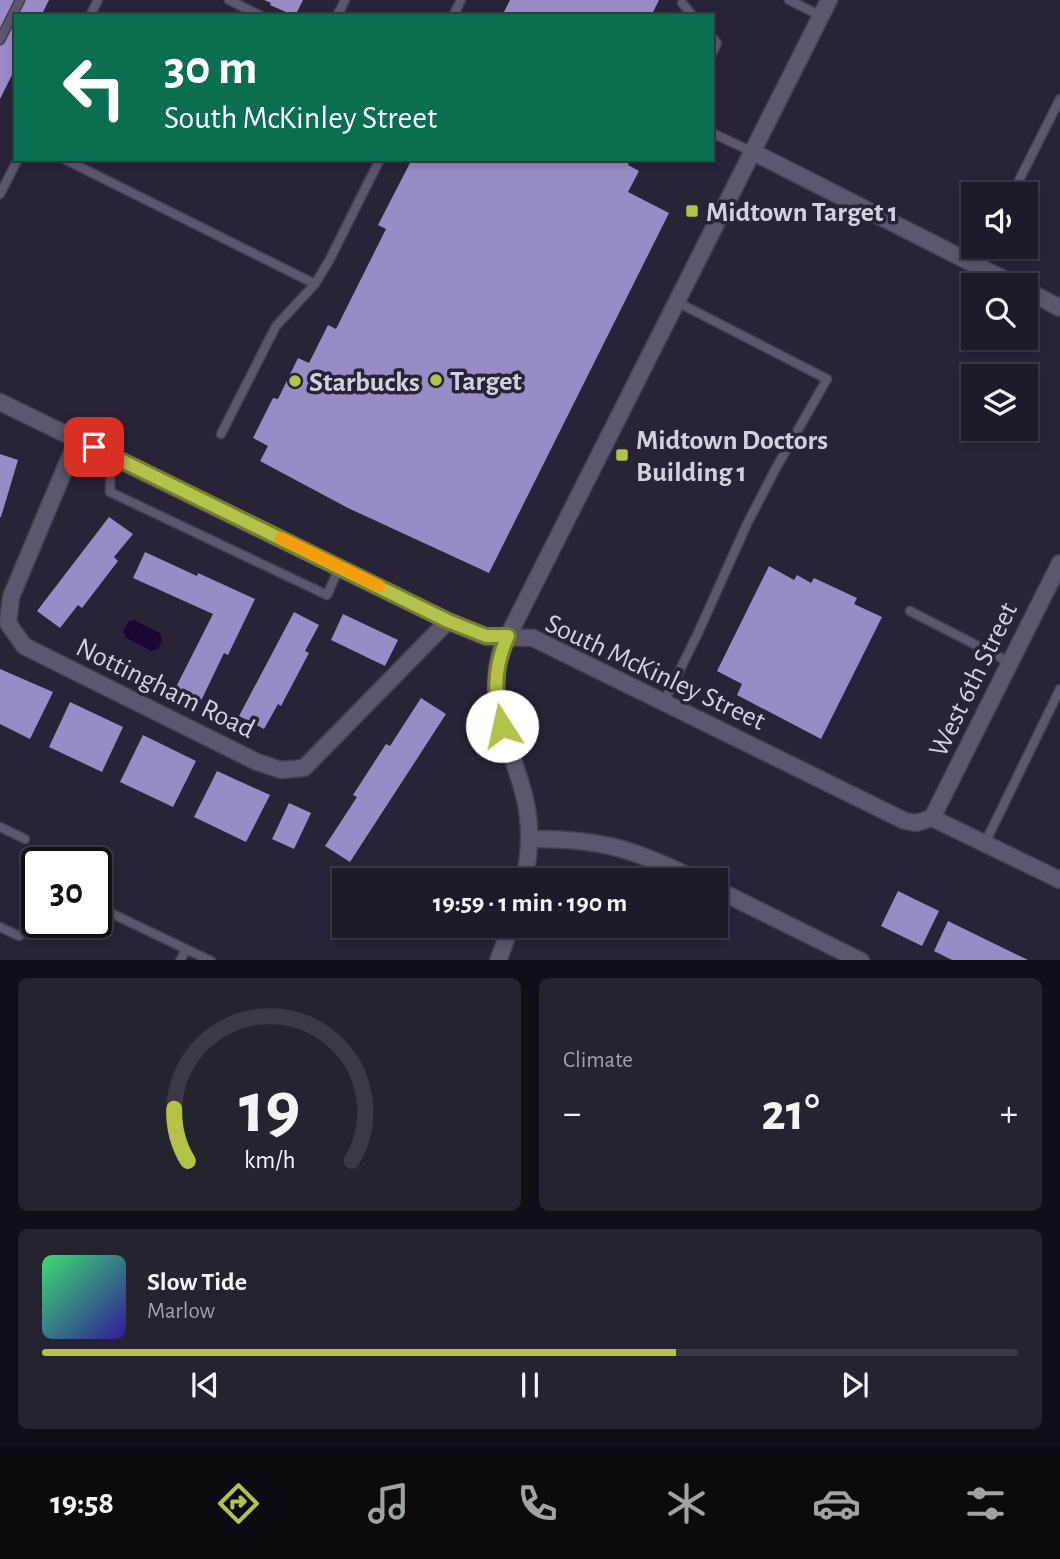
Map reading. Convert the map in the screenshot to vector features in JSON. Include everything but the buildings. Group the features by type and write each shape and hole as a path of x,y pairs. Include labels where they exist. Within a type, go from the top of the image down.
{"street":[{"path":"525,868 529,839 525,799 497,710 498,663 508,636 829,0"},
{"path":"752,152 992,273"},
{"path":"1038,296 1060,308"},
{"name":"South McKinley Street","path":"0,402 448,621 486,636 533,638 905,821 916,823 932,818 1060,880"},
{"name":"Nottingham Road","path":"77,440 11,597 8,623 24,646 257,762 281,770 304,768 448,621"},
{"name":"West 6th Street","path":"932,818 1010,662 1054,590 1060,563"},
{"path":"529,839 593,841 618,846 672,868"},
{"path":"728,896 843,957"},
{"path":"498,960 507,938"}],"lane":[{"path":"0,40 20,0"},
{"path":"229,0 257,14"},
{"path":"789,0 821,16"},
{"path":"682,3 691,14"},
{"path":"1018,182 1060,99"},
{"path":"714,134 752,152"},
{"path":"0,194 17,161"},
{"path":"68,161 315,284"},
{"path":"221,434 276,326 315,284 330,259 379,161"},
{"path":"975,264 978,259"},
{"path":"664,702 747,524 827,379 677,302"},
{"path":"111,455 110,492 122,498 327,595 340,566"},
{"path":"910,611 1010,662"},
{"path":"985,844 1060,689"},
{"path":"0,827 25,839"},
{"path":"112,913 209,960"},
{"path":"0,927 21,935"},
{"path":"180,960 186,948"}],"shaded area":[{"path":"134,620 160,633 162,641 158,649 151,651 126,638 123,631 128,622"}],"slow traffic":[{"path":"281,538 379,586"}],"place":[{"name":"Midtown Target 1","path":"692,211"},
{"name":"Target","path":"436,380"},
{"name":"Starbucks","path":"295,381"},
{"name":"Midtown Doctors Building 1","path":"622,455"}],"route":[{"path":"94,447 448,621 486,636 508,636 501,650 496,678 497,710 502,726"}]}
